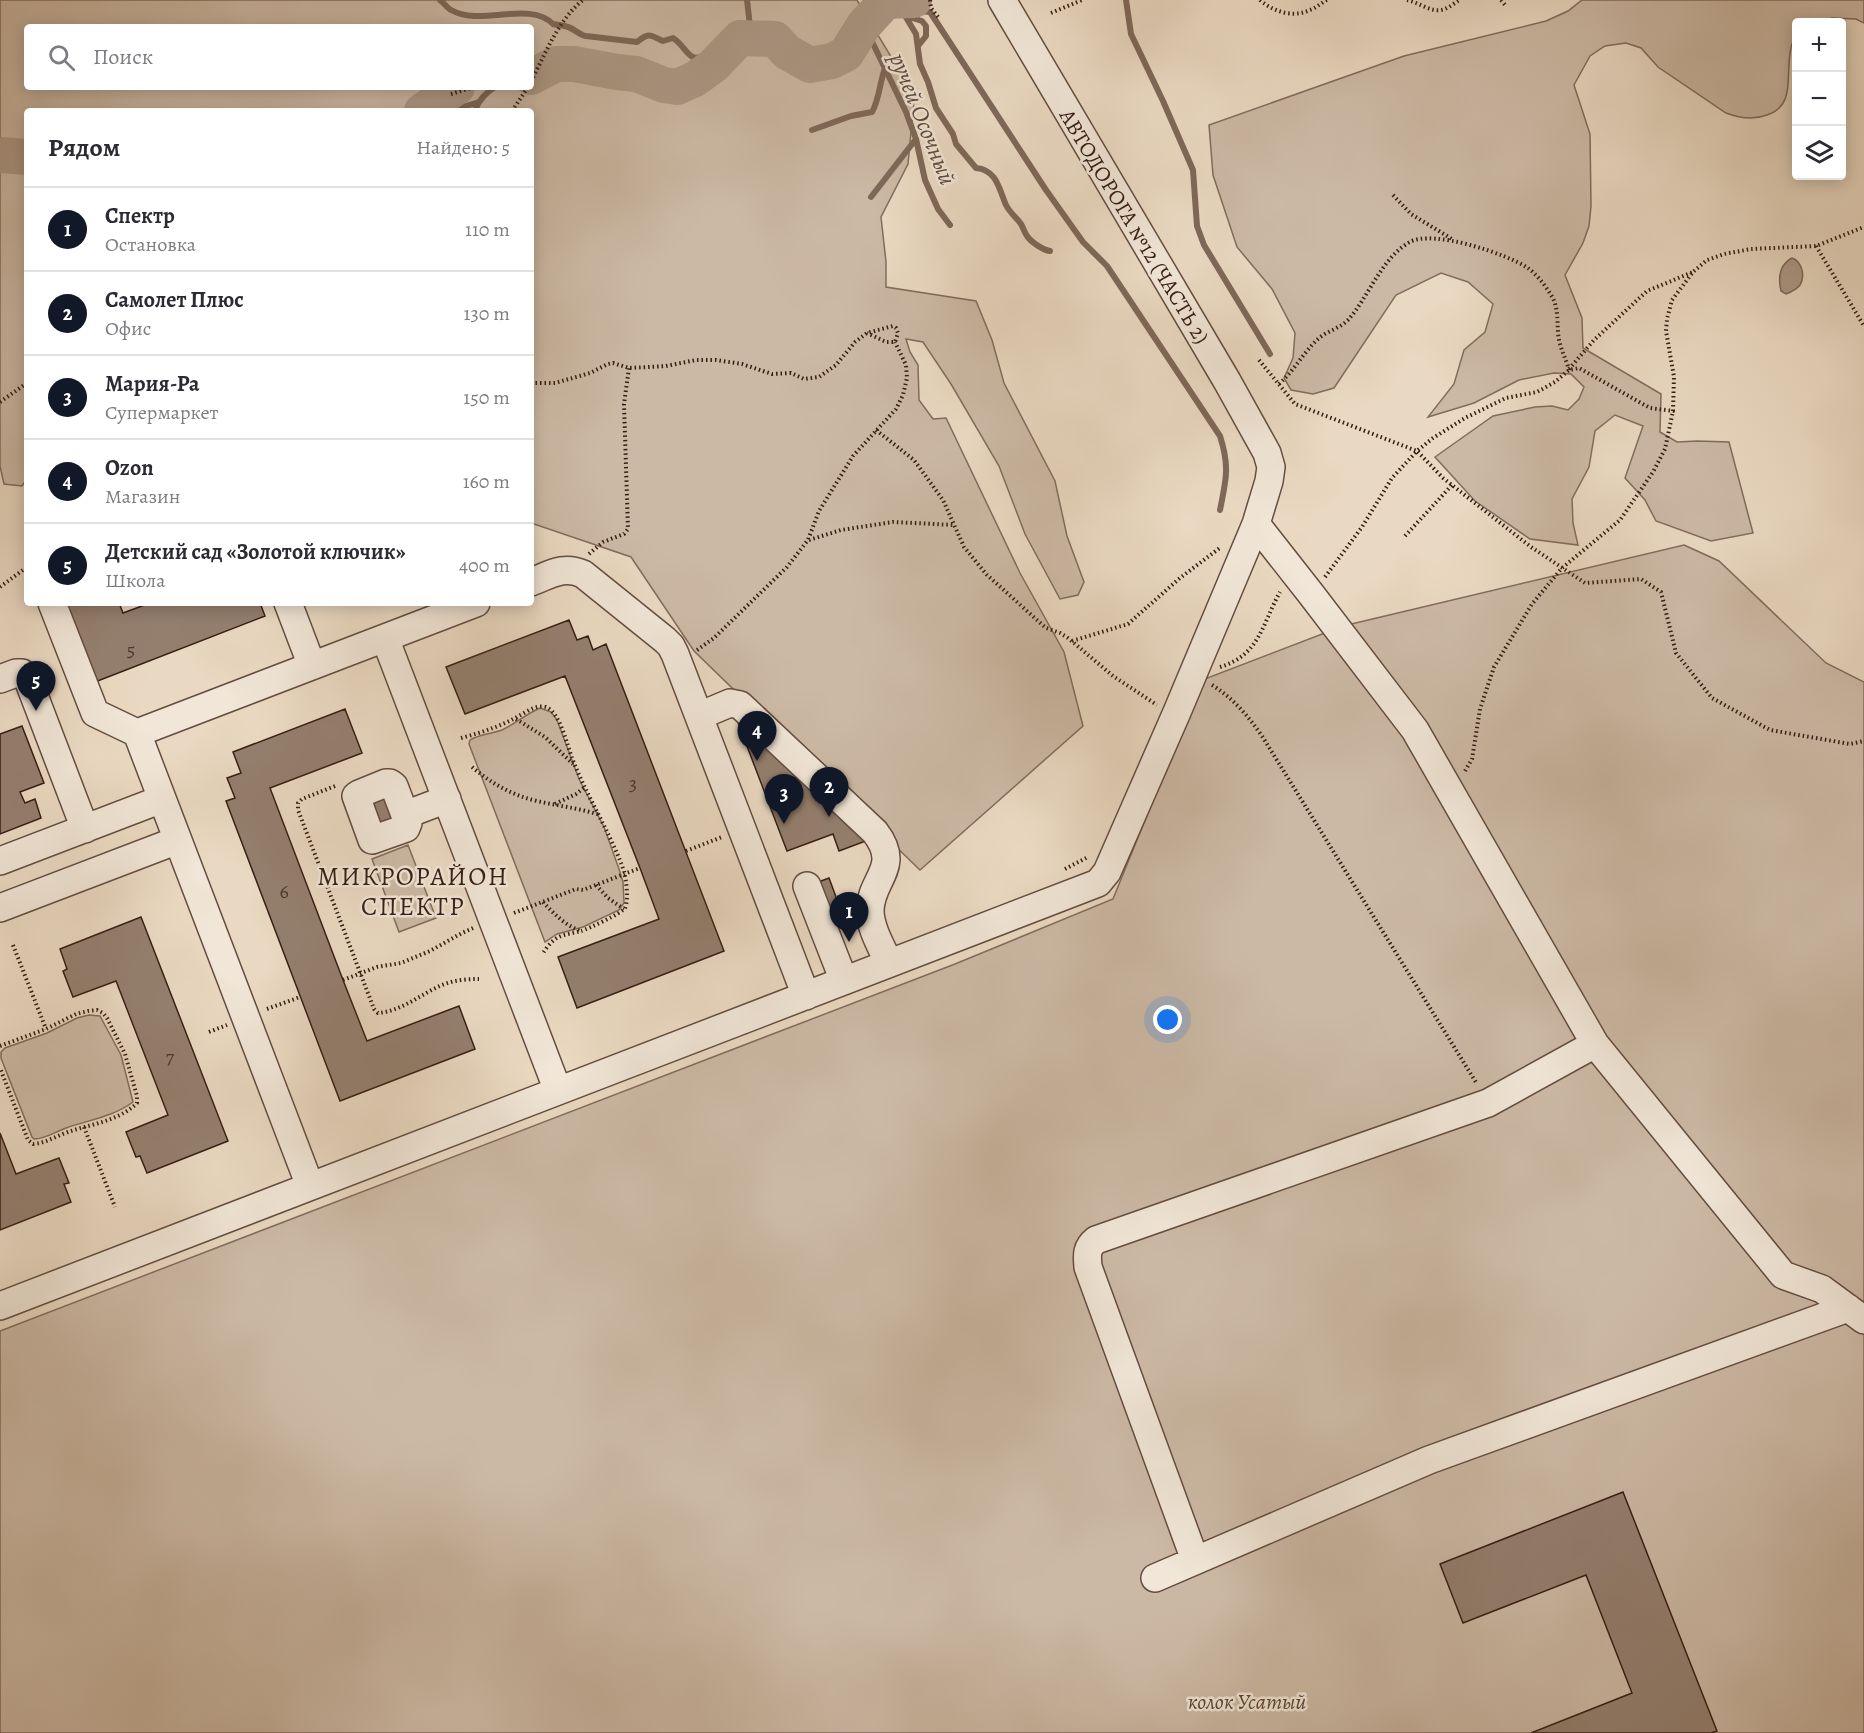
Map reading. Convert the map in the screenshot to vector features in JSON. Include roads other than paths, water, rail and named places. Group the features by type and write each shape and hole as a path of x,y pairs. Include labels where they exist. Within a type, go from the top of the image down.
{"street":[{"name":"АВТОДОРОГА №12 (ЧАСТЬ 2)","path":"1002,0 1227,381 1267,453 1271,467 1269,481 1256,525"},
{"path":"0,1306 1098,883 1114,858 1256,525 1415,730 1595,1044 1783,1275 1822,1289 1856,1314"},
{"path":"534,581 561,570 572,569 583,574 671,646 806,996"},
{"path":"53,606 95,713 137,733 310,1186"},
{"path":"289,606 312,666"},
{"path":"137,733 468,606"},
{"path":"385,638 558,1091"},
{"path":"0,679 16,673 22,673 27,677 85,829"},
{"path":"699,716 730,703 740,705 882,841 886,864 870,909 871,920 889,963"},
{"path":"405,815 447,799"},
{"path":"0,861 162,800"},
{"path":"0,908 178,840"},
{"path":"807,886 844,981"},
{"path":"1195,1560 1088,1267 1087,1252 1090,1245 1096,1240 1488,1102 1595,1044"},
{"path":"1155,1578 1429,1460 1856,1314"}],"waterway":[{"path":"440,0 450,9 463,14 476,16 531,14 586,36 637,42 648,36 663,41 673,38 690,55 698,58 712,49 729,50"},
{"path":"747,0 750,26 757,39"},
{"path":"874,0 877,3 886,1"},
{"path":"912,0 904,14 916,34 920,64 936,108 953,134 956,144 976,168 989,172 993,176 1008,208 1025,233 1034,243 1050,251"},
{"path":"534,75 556,64 574,64 636,74 664,85 677,87 695,79 713,66 740,38 775,39 787,52 810,65 832,61 846,54 864,25 886,1 914,0"},
{"path":"1126,0 1131,34 1193,170 1197,226 1204,245 1270,354"},
{"path":"908,6 930,12 1046,190 1083,242 1107,266 1220,436 1226,473 1220,510"},
{"path":"906,16 922,21 926,26 926,36 918,46"},
{"name":"ручей Осочный","path":"864,25 906,112 916,139 925,180 938,209 950,225"},
{"path":"812,130 851,116 872,112 885,68"},
{"path":"426,108 453,90"},
{"path":"476,108 490,90"},
{"path":"459,108 479,102"},
{"path":"871,197 916,139"},
{"path":"0,155 24,157"}],"place":[{"name":"Детский сад «Золотой ключик»","path":"36,711"},
{"name":"Ozon","path":"757,761"},
{"name":"Самолет Плюс","path":"829,817"},
{"name":"Мария-Ра","path":"784,824"},
{"name":"Спектр","path":"849,942"}],"district":[{"name":"МИКРОРАЙОН СПЕКТР","path":"413,891"}],"park label":[{"name":"колок Усатый","path":"1247,1701"}]}
